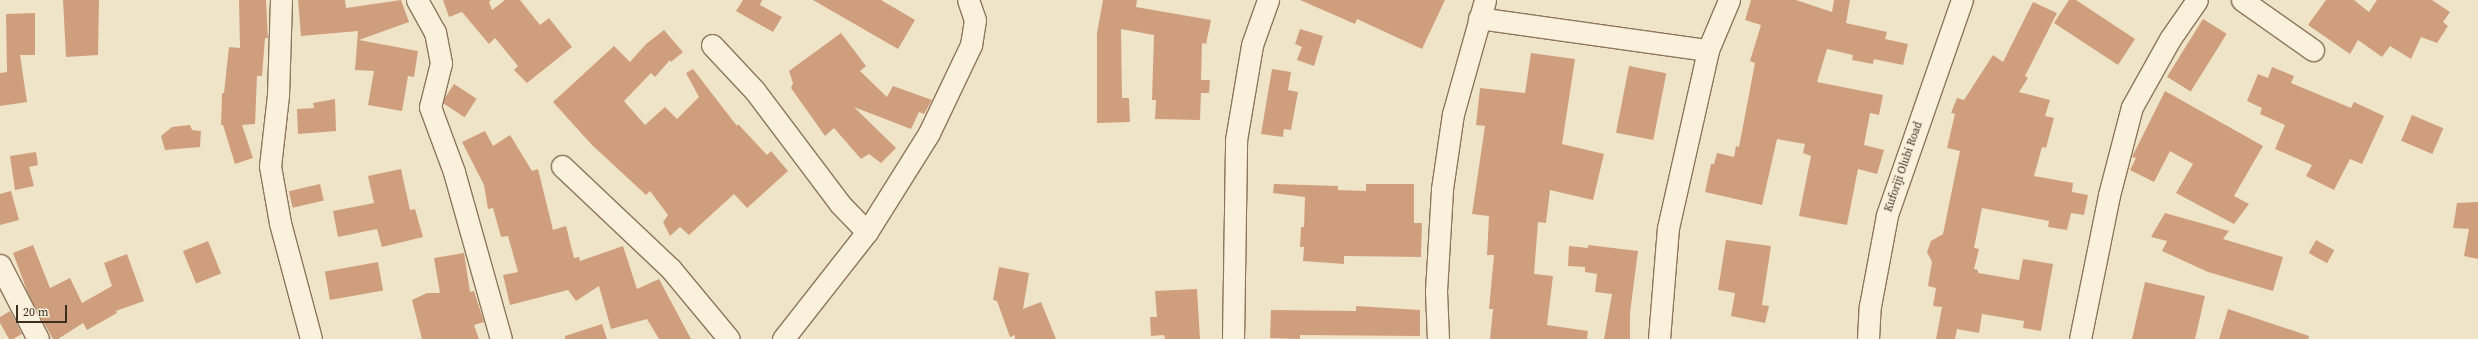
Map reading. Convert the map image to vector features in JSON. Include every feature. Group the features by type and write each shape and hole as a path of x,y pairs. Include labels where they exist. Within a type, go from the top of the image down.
{"street":[{"path":"281,0 278,95 270,166 280,224 311,339"},
{"path":"416,0 435,32 441,63 430,107 454,172 501,339"},
{"path":"783,339 867,232 922,146 972,44 975,20 968,0"},
{"path":"1233,339 1236,140 1252,45 1268,0"},
{"path":"1659,339 1668,228 1708,50 1729,0"},
{"name":"Kuforiji Olubi Road","path":"1868,339 1870,306 1887,215 1962,0"},
{"path":"2080,339 2109,195 2132,107 2170,39 2197,0"},
{"path":"2242,0 2313,50"},
{"path":"1438,339 1436,291 1442,189 1453,114 1482,9 1708,50"},
{"path":"712,45 754,91 840,204 867,232"},
{"path":"562,166 670,268 730,339"},
{"path":"0,265 7,299 38,339"}],"building":[{"path":"63,0 99,0 98,55 66,57"},
{"path":"239,0 266,0 268,38 265,38 262,76 257,76 255,124 242,125 253,158 235,164 223,125 221,125 222,93 224,93 229,47 240,48"},
{"path":"298,0 345,0 346,8 401,0 409,22 359,40 418,51 414,77 408,76 402,111 368,105 374,71 355,70 358,31 301,36"},
{"path":"443,0 491,0 489,2 492,10 505,0 520,0 540,25 549,18 572,47 527,83 514,70 518,66 495,38 489,44 462,12 449,17"},
{"path":"743,0 762,0 760,5 782,17 773,32 736,11"},
{"path":"813,0 881,0 915,20 898,49"},
{"path":"1103,0 1137,0 1136,7 1211,20 1206,44 1202,43 1201,80 1210,80 1209,93 1201,93 1200,120 1155,119 1156,100 1152,100 1154,35 1121,29 1122,98 1129,98 1130,122 1097,123 1097,33"},
{"path":"1300,0 1445,0 1422,49 1357,19 1355,24"},
{"path":"1751,0 1796,0 1832,12 1834,0 1850,0 1846,23 1887,32 1885,39 1908,44 1903,65 1874,59 1873,64 1852,60 1853,55 1827,49 1817,82 1883,95 1879,115 1870,113 1864,145 1884,150 1877,174 1858,169 1847,225 1799,216 1811,156 1803,153 1805,144 1777,139 1762,205 1705,192 1711,164 1714,164 1717,153 1734,157 1736,146 1739,147 1755,63 1750,61 1761,25 1745,20"},
{"path":"2069,0 2076,0 2135,39 2118,65 2054,23"},
{"path":"2326,0 2354,0 2369,12 2377,0 2432,0 2450,12 2443,22 2448,26 2437,43 2421,37 2411,59 2390,46 2382,57 2358,40 2350,54 2308,25"},
{"path":"2033,2 2057,13 2025,76 2028,78 2019,92 2050,100 2045,116 2054,118 2046,148 2042,147 2034,176 2073,183 2072,192 2088,195 2084,215 2071,213 2067,230 2048,227 2049,221 1982,208 1974,248 1979,249 1974,269 1978,270 1978,273 2019,280 2023,259 2053,264 2041,331 2023,328 2024,321 1982,314 1979,333 1957,329 1955,339 1936,339 1942,307 1933,306 1936,288 1928,286 1932,262 1927,252 1931,241 1943,234 1960,151 1947,148 1955,114 1951,113 1957,98 1964,100 1993,55 2003,62"},
{"path":"35,13 35,55 20,55 27,102 0,106 0,73 7,72 6,14"},
{"path":"2203,19 2227,34 2191,92 2167,77"},
{"path":"1300,29 1323,36 1314,66 1297,60 1302,47 1295,44"},
{"path":"664,30 683,52 671,62 670,60 655,77 651,73 624,101 645,125 665,107 677,119 699,97 686,73 693,69 737,126 738,124 767,155 771,151 788,171 747,208 734,194 689,235 680,227 670,236 663,222 668,215 650,191 646,195 592,145 553,102 614,46 630,62 646,44"},
{"path":"841,33 866,66 860,71 887,97 893,86 932,100 924,114 919,112 911,129 854,107 896,148 881,163 869,154 861,159 834,128 825,136 791,88 793,83 789,71"},
{"path":"1531,53 1575,59 1562,144 1604,154 1593,200 1550,190 1546,223 1538,222 1534,274 1553,276 1547,325 1588,331 1587,339 1490,339 1493,309 1489,309 1494,255 1487,255 1489,216 1472,214 1485,126 1476,125 1480,88 1525,93"},
{"path":"1629,66 1666,73 1653,140 1616,133"},
{"path":"2272,67 2294,76 2291,83 2351,108 2354,102 2384,116 2362,164 2350,159 2334,190 2306,176 2312,165 2275,149 2285,125 2260,114 2262,108 2247,101 2258,74 2268,78"},
{"path":"1272,69 1291,72 1288,90 1298,92 1291,130 1284,129 1283,137 1261,134"},
{"path":"454,84 477,99 465,117 442,102"},
{"path":"2165,91 2263,146 2234,196 2249,204 2234,224 2176,193 2193,164 2170,151 2154,182 2130,170 2136,158 2132,157"},
{"path":"335,99 336,131 298,134 297,109 314,108 313,103"},
{"path":"2412,115 2443,128 2432,154 2401,141"},
{"path":"190,125 192,130 201,131 200,147 165,150 161,136 172,127"},
{"path":"485,131 493,146 510,135 532,171 538,169 553,230 566,226 574,258 579,257 580,261 623,246 637,289 659,279 691,339 659,339 647,319 611,329 599,286 576,301 568,290 510,305 503,275 518,272 508,236 501,237 493,208 488,209 484,185 462,142"},
{"path":"36,152 38,165 29,167 34,186 15,190 10,156"},
{"path":"401,169 410,210 415,209 423,237 382,247 377,229 338,237 333,211 374,203 368,176"},
{"path":"320,184 324,201 293,208 289,191"},
{"path":"1274,184 1338,186 1338,190 1366,191 1366,184 1414,184 1414,223 1422,223 1421,257 1344,256 1344,264 1303,261 1304,247 1300,247 1301,227 1304,227 1305,197 1273,193"},
{"path":"11,191 19,220 0,225 0,194"},
{"path":"2478,202 2478,259 2464,256 2469,229 2453,228 2457,203"},
{"path":"2165,213 2229,231 2223,239 2283,257 2273,291 2208,272 2162,251 2167,241 2151,237"},
{"path":"1726,240 1771,246 1762,305 1769,306 1765,323 1731,316 1735,293 1718,290"},
{"path":"2316,240 2334,250 2327,263 2309,253"},
{"path":"208,241 221,273 196,284 183,251"},
{"path":"33,245 50,288 70,278 82,303 112,286 104,263 127,254 144,301 116,311 117,313 87,330 83,323 58,339 53,339 29,296 13,253"},
{"path":"1588,245 1638,251 1630,313 1630,339 1604,339 1612,294 1595,292 1597,274 1585,272 1585,267 1568,266 1569,246 1588,248"},
{"path":"464,253 470,292 474,291 484,322 474,325 479,339 422,339 412,300 427,293 440,293 434,258"},
{"path":"378,262 383,291 330,300 325,271"},
{"path":"999,267 1029,273 1023,309 1041,302 1056,339 1015,339 1015,335 1010,337 997,301 993,300"},
{"path":"2145,282 2205,296 2195,339 2132,339"},
{"path":"1197,289 1200,339 1165,339 1164,335 1151,336 1150,317 1157,317 1155,291"},
{"path":"1356,306 1420,310 1420,336 1300,335 1300,339 1270,338 1271,310 1356,311"},
{"path":"2228,309 2309,336 2308,339 2219,339"},
{"path":"10,311 22,334 13,339 9,339 0,323 0,317"},
{"path":"602,324 607,339 565,339 565,336"}]}
